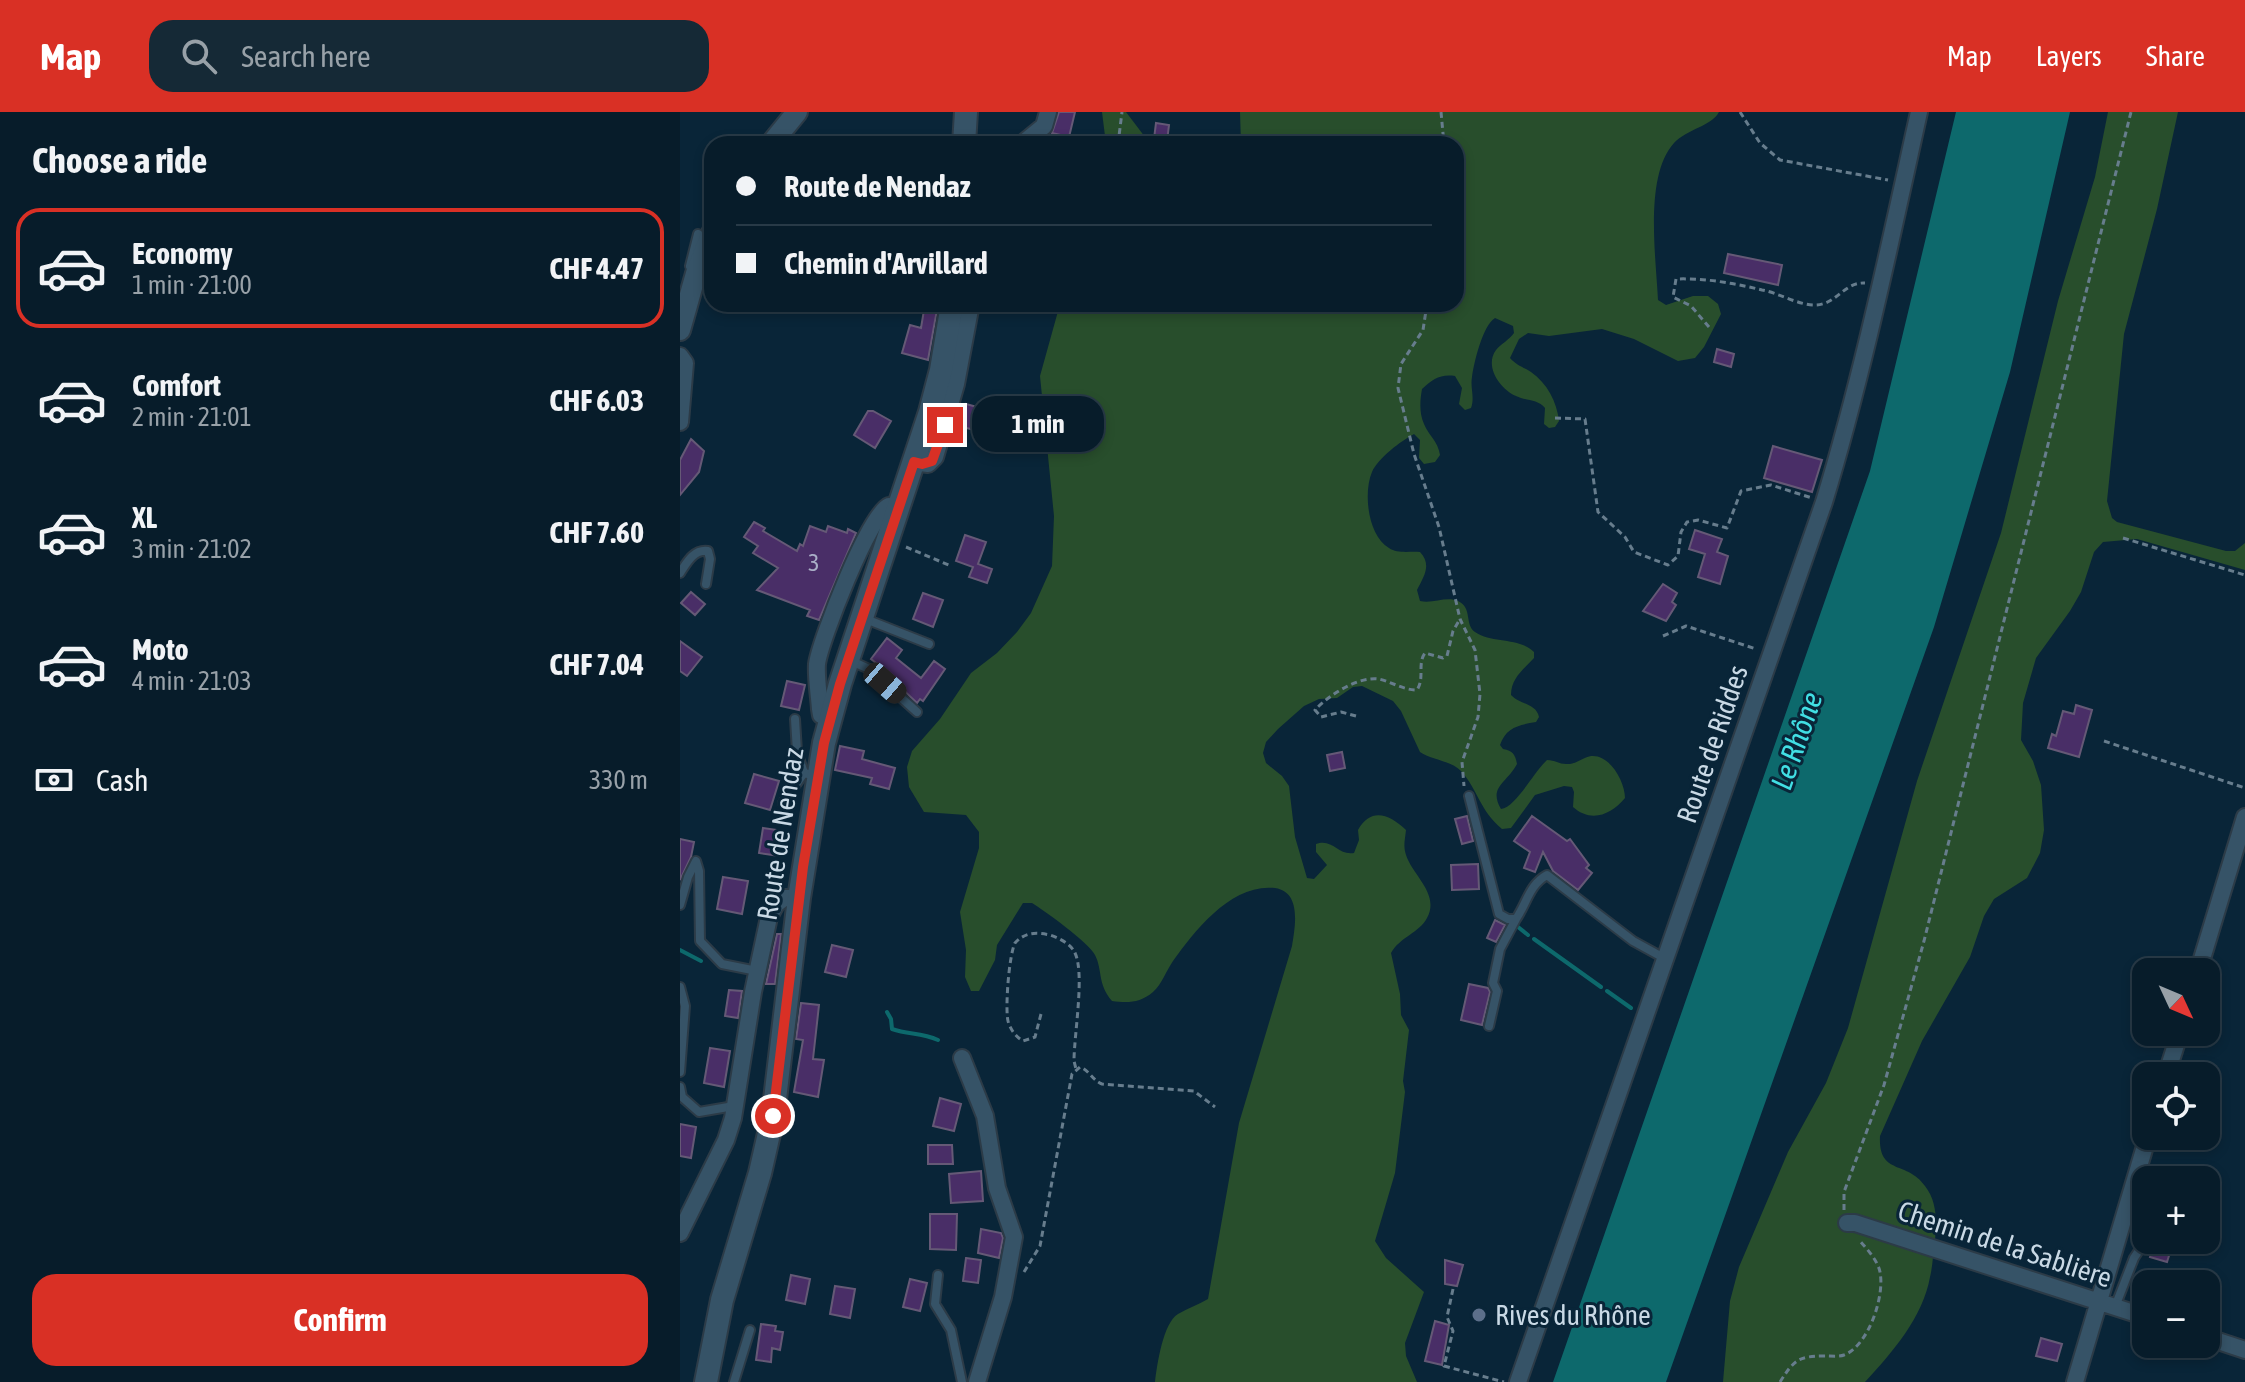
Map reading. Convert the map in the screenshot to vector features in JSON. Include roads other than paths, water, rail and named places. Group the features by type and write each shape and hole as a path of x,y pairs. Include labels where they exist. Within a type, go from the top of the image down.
{"main road":[{"path":"964,136 966,112"},
{"name":"Route de Nendaz","path":"706,1382 722,1300 760,1173 773,1116 811,774 914,462 941,370 951,312"}],"street":[{"path":"778,136 797,112"},
{"path":"1032,136 1044,126 1048,112"},
{"name":"Route de Riddes","path":"1518,1382 1824,502 1849,417 1881,286 1919,112"},
{"path":"680,330 704,238"},
{"path":"914,462 928,464 935,457 956,384 970,312"},
{"path":"680,356 685,363 680,422"},
{"path":"830,719 820,714 817,667 823,637 865,537 880,511 889,506 898,508"},
{"path":"2202,958 2245,817"},
{"path":"680,1233 726,1140 769,917 776,904 784,898 799,898"},
{"path":"962,1058 985,1116 997,1188 1014,1237 1003,1297 977,1382"},
{"path":"2075,1382 2144,1150"},
{"name":"Chemin de la Sablière","path":"1847,1223 2132,1312"},
{"path":"2220,1342 2245,1350"}],"lane":[{"path":"680,573 693,555 700,550 708,551 710,559 706,584"},
{"path":"862,618 929,644"},
{"path":"848,659 869,669 917,712"},
{"path":"783,803 811,774 797,752 795,719"},
{"path":"1469,796 1499,914 1516,919"},
{"path":"680,905 696,861 699,871 700,941 722,964 758,972"},
{"path":"1489,1026 1497,991 1493,983 1500,949 1530,890 1547,875 1633,941 1664,958"},
{"path":"680,987 685,1006 680,1072"},
{"path":"680,1087 682,1097 699,1112 735,1106"},
{"path":"2123,1218 2132,1220"},
{"path":"2115,1307 2136,1254"},
{"path":"938,1275 935,1304 951,1330 962,1382"},
{"path":"734,1382 750,1330"}],"water":[{"name":"Le Rhône","path":"1956,112 2070,112 2010,372 1934,627 1666,1382 1553,1382 1870,471"}],"waterway":[{"path":"1518,927 1528,935"},
{"path":"1534,939 1601,987"},
{"path":"680,950 701,961"},
{"path":"1607,991 1631,1008"},
{"path":"887,1012 892,1029 938,1040"}],"place":[{"name":"Rives du Rhône","path":"1479,1315"}]}
